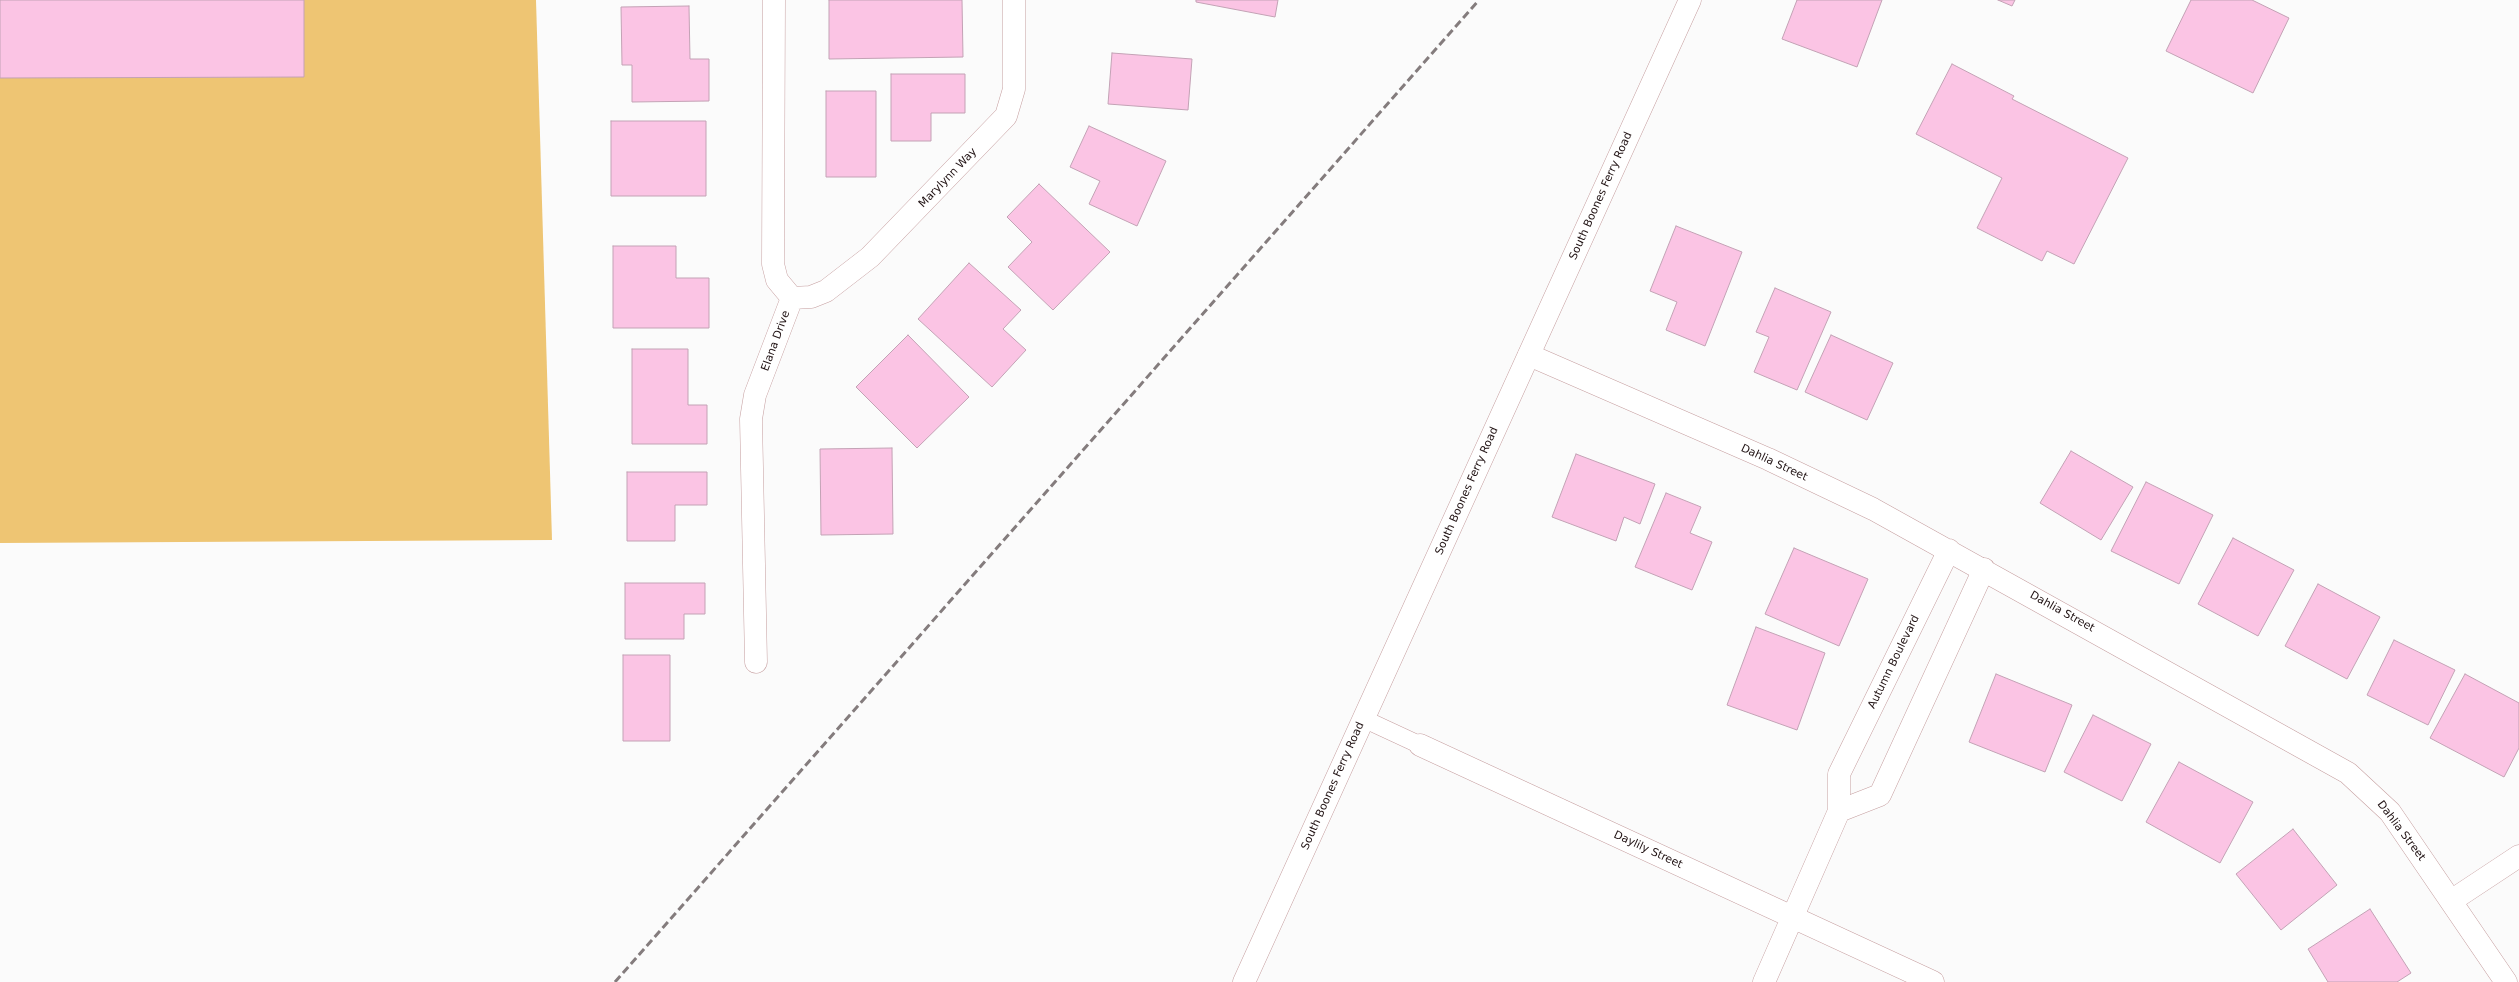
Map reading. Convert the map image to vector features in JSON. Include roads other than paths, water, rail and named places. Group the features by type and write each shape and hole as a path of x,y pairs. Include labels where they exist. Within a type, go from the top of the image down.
{"street":[{"name":"Elana Drive","path":"756,662 751,419 755,395 792,298 777,280 773,264 774,0"},
{"name":"Marylynn Way","path":"792,298 810,297 826,291 870,258 1006,116 1014,90 1014,0"},
{"name":"South Boones Ferry Road","path":"1244,982 1690,0"},
{"name":"Dahlia Street","path":"1529,355 1768,459 1873,509 1950,550 2348,773 2390,812 2506,982"},
{"name":"Autumn Boulevard","path":"1839,811 1839,774 1950,550"},
{"path":"1764,982 1839,811 1880,795 1984,569"},
{"name":"Daylily Street","path":"1420,745 1933,982"},
{"path":"2451,901 2519,856"}],"lane":[{"name":"Daylily Street","path":"1364,719 1420,745"}],"railway":[{"path":"615,982 1479,0"}]}
